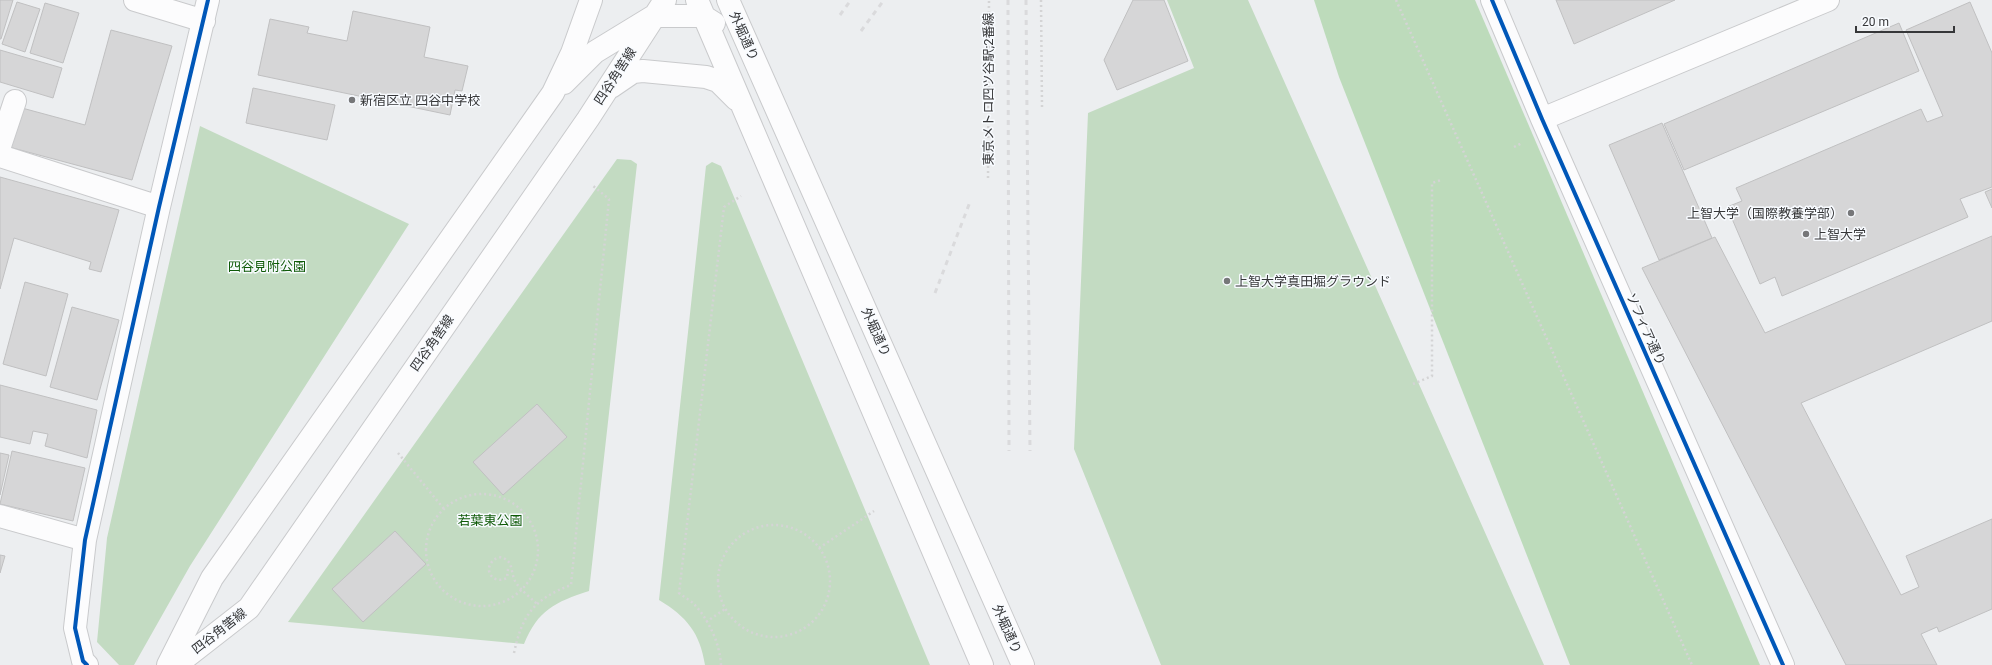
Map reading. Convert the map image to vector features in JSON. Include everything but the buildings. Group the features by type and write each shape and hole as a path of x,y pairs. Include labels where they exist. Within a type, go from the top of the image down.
{"main road":[{"path":"86,665 83,661 75,628 85,540 159,207 206,10 135,0"},
{"name":"四谷角筈線","path":"168,665 212,578 553,93 572,53 591,0"},
{"name":"外堀通り","path":"728,0 1023,665"},
{"name":"ソフィア通り","path":"1492,0 1542,119 1783,665"},
{"path":"1542,119 1828,0"},
{"path":"553,93 595,52 659,8 700,8 748,47"},
{"name":"四谷角筈線","path":"176,665 249,608 588,119 659,8"},
{"path":"700,8 740,105 982,665"},
{"path":"605,91 633,72 643,71 698,76 718,81 740,105"},
{"path":"0,146 15,101"},
{"path":"0,156 159,207"},
{"path":"0,516 85,540"}],"path":[{"path":"1041,0 1042,108"},
{"path":"1396,0 1692,665"},
{"path":"1413,384 1432,376 1432,184 1441,180"},
{"path":"514,653 518,631 527,616 537,604 550,594 571,585 608,199 592,185"},
{"path":"721,665 721,655 716,641 706,622 694,604 678,593 724,207 740,196"},
{"path":"398,453 444,509"},
{"path":"484,494 504,499 523,511 532,522 537,536 538,550 537,565 531,578 522,590 509,599 494,605 478,606 462,602 448,594 437,582 429,568 426,553 429,531 434,521 444,509 455,500 469,495 484,494"},
{"path":"819,548 874,511"},
{"path":"778,524 795,529 810,538 819,548 829,567 830,581 828,596 818,615 802,629 788,635 774,637 760,635 740,625 725,609 719,593 718,576 722,559 731,544 744,533 760,526 778,524"},
{"path":"508,569 507,578 504,580 497,580 491,576 488,571 491,563 495,559 504,558 510,563 515,580 522,590 537,604"},
{"path":"706,622 725,609"}],"green space":[{"name":"上智大学真田堀グラウンド","path":"1167,0 1248,0 1544,665 1161,665 1074,449 1088,113 1194,68"},
{"path":"1314,0 1475,0 1760,665 1570,665 1339,77"},
{"name":"四谷見附公園","path":"200,126 409,224 190,566 134,665 119,665 97,642 107,538"},
{"name":"若葉東公園","path":"617,159 631,160 637,164 589,591 566,599 549,609 535,623 524,644 288,622"},
{"path":"712,162 721,166 930,665 705,665 700,644 691,627 669,606 659,600 706,166"}],"railway":[{"path":"840,15 851,0"},
{"path":"861,31 884,0"},
{"path":"1008,0 1009,451"},
{"path":"1026,0 1030,451"},
{"path":"935,293 970,202"}],"cycle path":[{"path":"87,665 83,661 75,628 85,540 159,207 208,0"},
{"path":"1492,0 1542,119 1783,665"}],"place":[{"name":"新宿区立 四谷中学校","path":"352,100"},
{"name":"上智大学（国際教養学部）","path":"1851,213"},
{"name":"上智大学","path":"1806,234"},
{"name":"上智大学真田堀グラウンド","path":"1227,281"}]}
